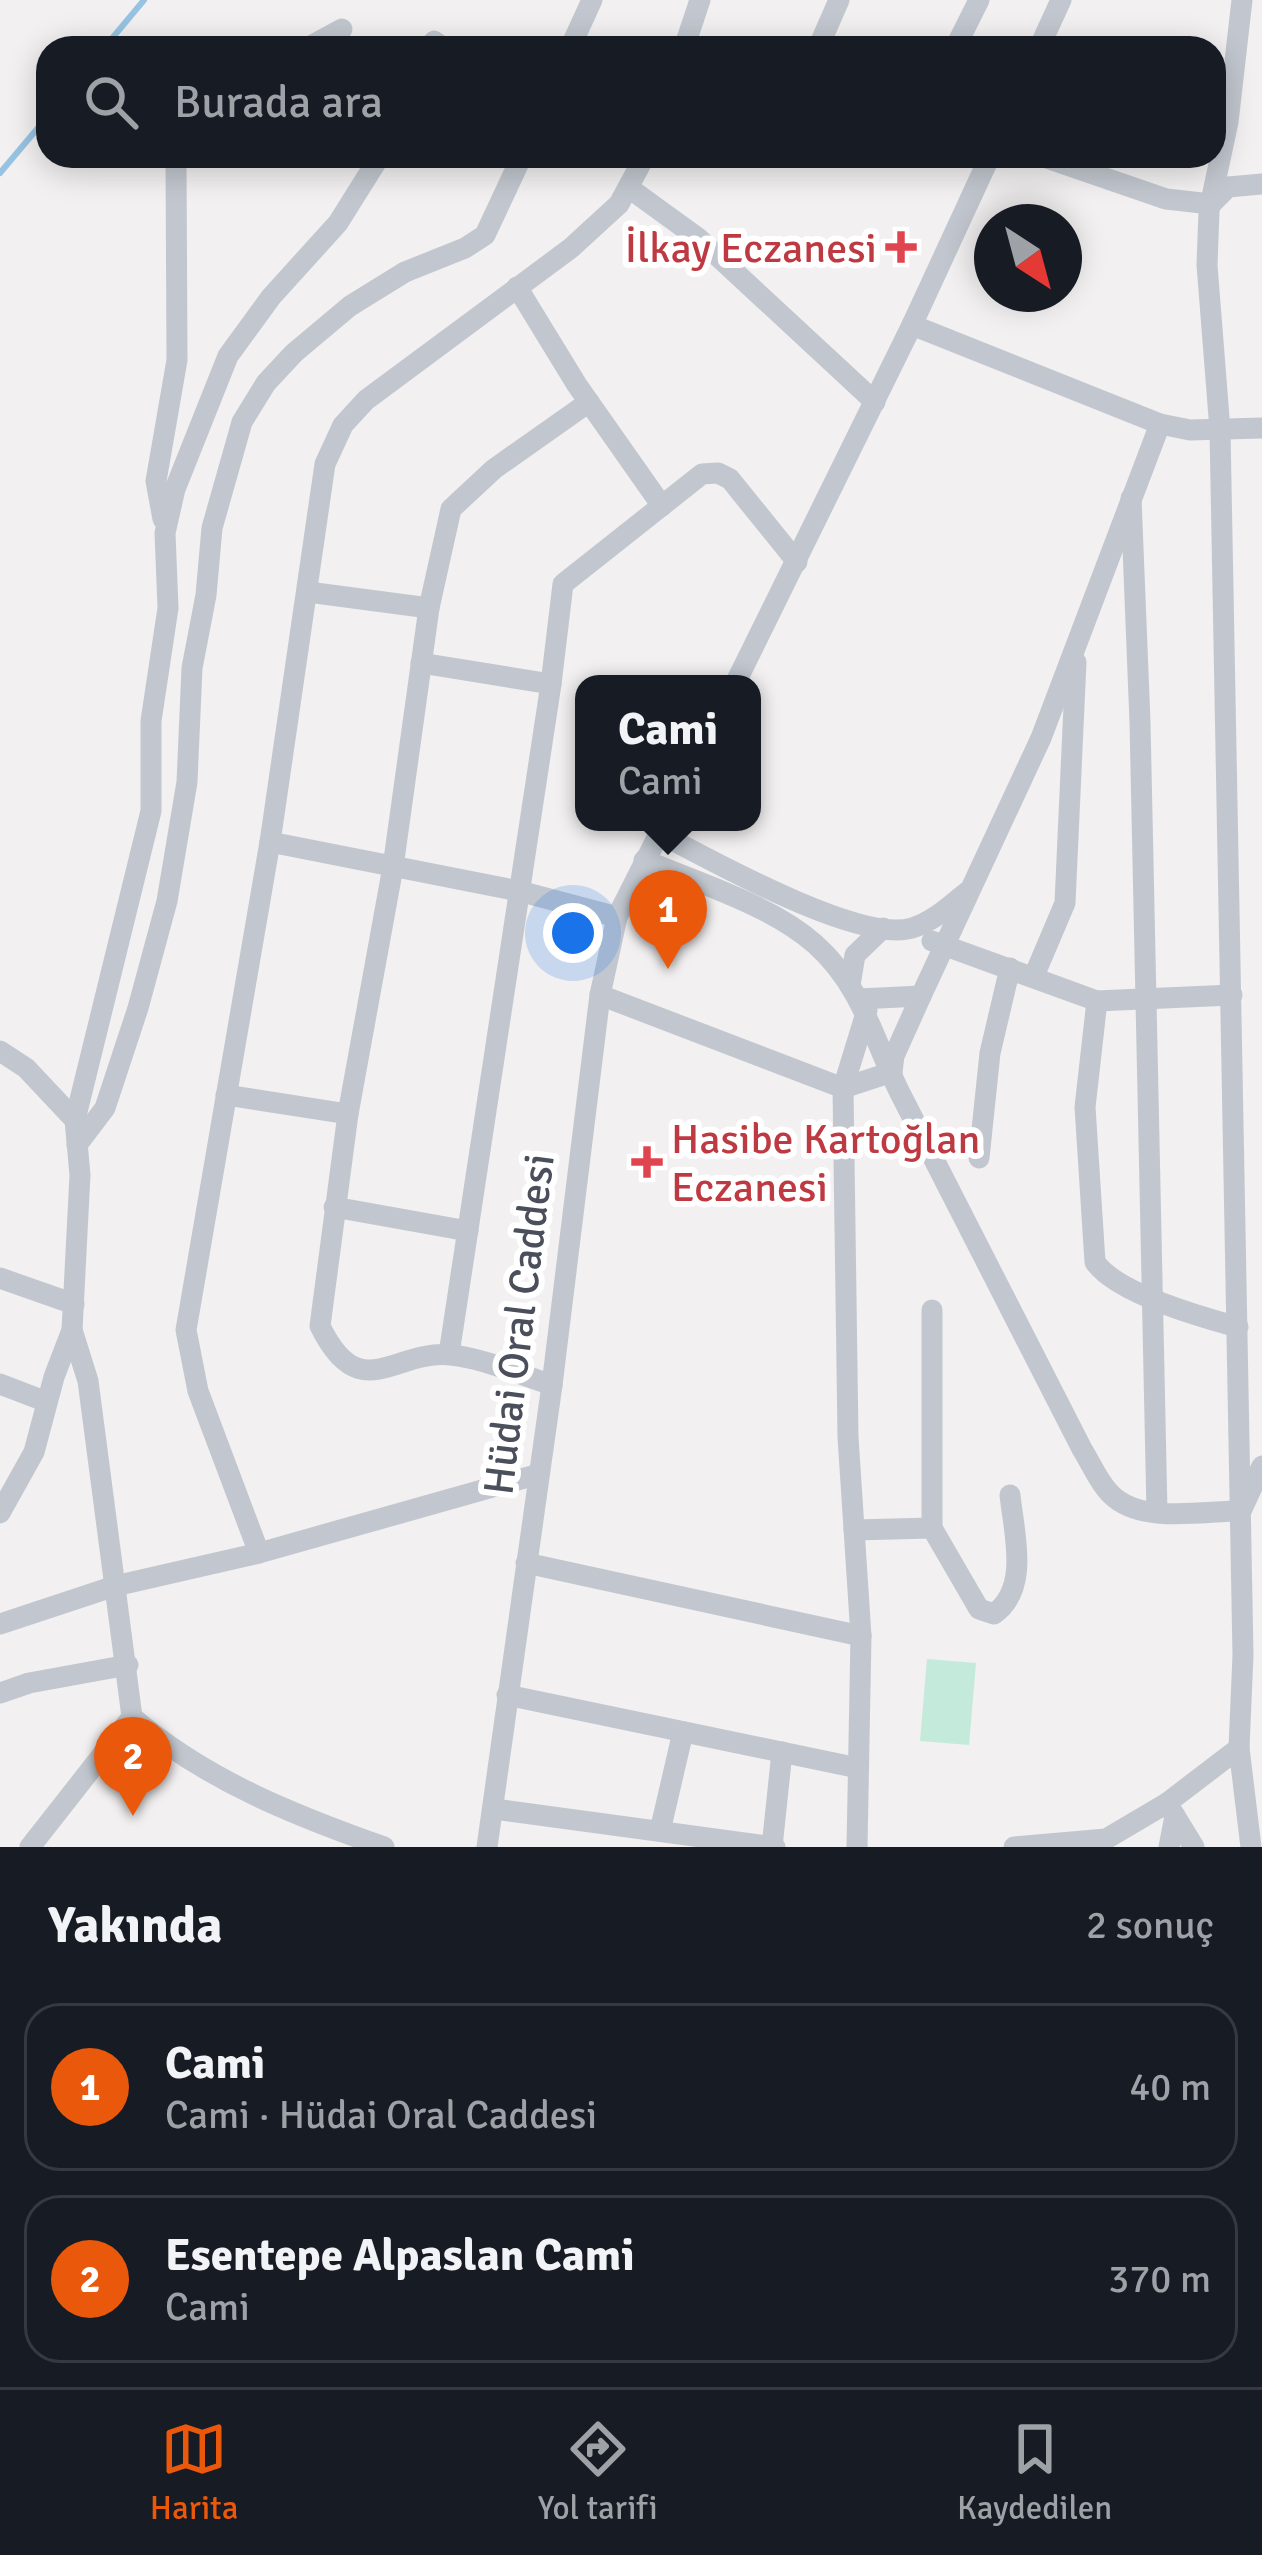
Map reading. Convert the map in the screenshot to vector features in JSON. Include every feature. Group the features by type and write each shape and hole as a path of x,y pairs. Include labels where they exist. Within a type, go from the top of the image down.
{"street":[{"path":"576,36 592,0"},
{"path":"688,36 700,0"},
{"path":"823,36 839,0"},
{"path":"962,36 979,0"},
{"path":"1044,36 1061,0"},
{"path":"1226,132 1242,0"},
{"path":"329,36 342,29"},
{"path":"0,1512 34,1452 72,1330 80,1175 75,1120 151,811 151,721 168,608 165,533 156,481 177,360 176,168"},
{"path":"165,533 175,489 228,356 271,297 338,223 372,168"},
{"path":"77,1144 105,1108 139,1008 167,901 188,782 192,668 206,596 212,528 242,422 266,383 350,306 405,272 465,248 484,235 516,168"},
{"path":"259,1553 198,1391 186,1330 270,842 325,464 343,425 366,400 572,248 619,204 639,168"},
{"path":"740,675 984,168"},
{"path":"1075,168 1166,200 1211,204"},
{"path":"1218,168 1207,265 1220,430 1241,1511 1239,1748 1251,1847"},
{"path":"1211,204 1228,187 1262,184"},
{"path":"629,188 698,238 875,402"},
{"path":"517,287 662,506"},
{"path":"912,325 1160,424 1190,430 1258,430"},
{"path":"552,1385 449,1354 369,1371 346,1363 320,1326 348,1114 393,866 429,608 451,509 494,469 589,402"},
{"path":"892,1072 894,1056 1041,738 1160,424"},
{"path":"449,1354 563,584 702,475 718,473 730,478 797,562"},
{"path":"1131,498 1157,1512"},
{"path":"308,592 429,608"},
{"path":"1034,976 1066,903 1076,644"},
{"path":"422,663 551,684"},
{"name":"Hüdai Oral Caddesi","path":"487,1847 552,1385 600,995 617,917 660,831"},
{"path":"667,831 764,886 868,927 907,930 1097,1001 1232,995"},
{"path":"270,842 519,891 617,917"},
{"path":"644,860 745,902 813,942 858,998 1082,1449 1111,1496 1132,1508 1157,1512 1241,1511"},
{"path":"907,930 932,920 972,888"},
{"path":"857,1847 861,1636 848,1414 843,1088 858,998 855,955 883,928"},
{"path":"979,1158 990,1053 1010,968"},
{"path":"600,995 843,1088 892,1072"},
{"path":"858,998 921,996"},
{"path":"1097,1001 1085,1107 1095,1262 1118,1282 1180,1312 1238,1327"},
{"path":"0,1051 26,1068 75,1120"},
{"path":"226,1095 348,1114"},
{"path":"334,1207 468,1231"},
{"path":"0,1278 74,1304"},
{"path":"932,1310 932,1528 979,1609 994,1614 1010,1603 1017,1573 1010,1495"},
{"path":"30,1847 132,1718 88,1381 72,1330"},
{"path":"0,1384 47,1402"},
{"path":"1241,1511 1262,1466"},
{"path":"0,1624 115,1586 259,1553 539,1474"},
{"path":"854,1530 932,1528"},
{"path":"526,1562 861,1636"},
{"path":"0,1693 128,1665"},
{"path":"507,1695 859,1768"},
{"path":"132,1718 212,1776 340,1839 384,1847"},
{"path":"660,1832 683,1732"},
{"path":"1014,1847 1096,1844 1171,1809 1239,1748"},
{"path":"494,1810 773,1847 782,1752"},
{"path":"1169,1847 1171,1809"},
{"path":"1171,1809 1194,1847"}],"green space":[{"path":"927,1659 976,1663 969,1745 920,1741"}],"waterway":[{"path":"114,36 144,0"},
{"path":"0,173 36,130"}],"place":[{"name":"İlkay Eczanesi","path":"901,247"},
{"name":"Cami","path":"668,969"},
{"name":"Hasibe Kartoğlan Eczanesi","path":"647,1162"},
{"name":"Esentepe Alpaslan Cami","path":"133,1816"}]}
